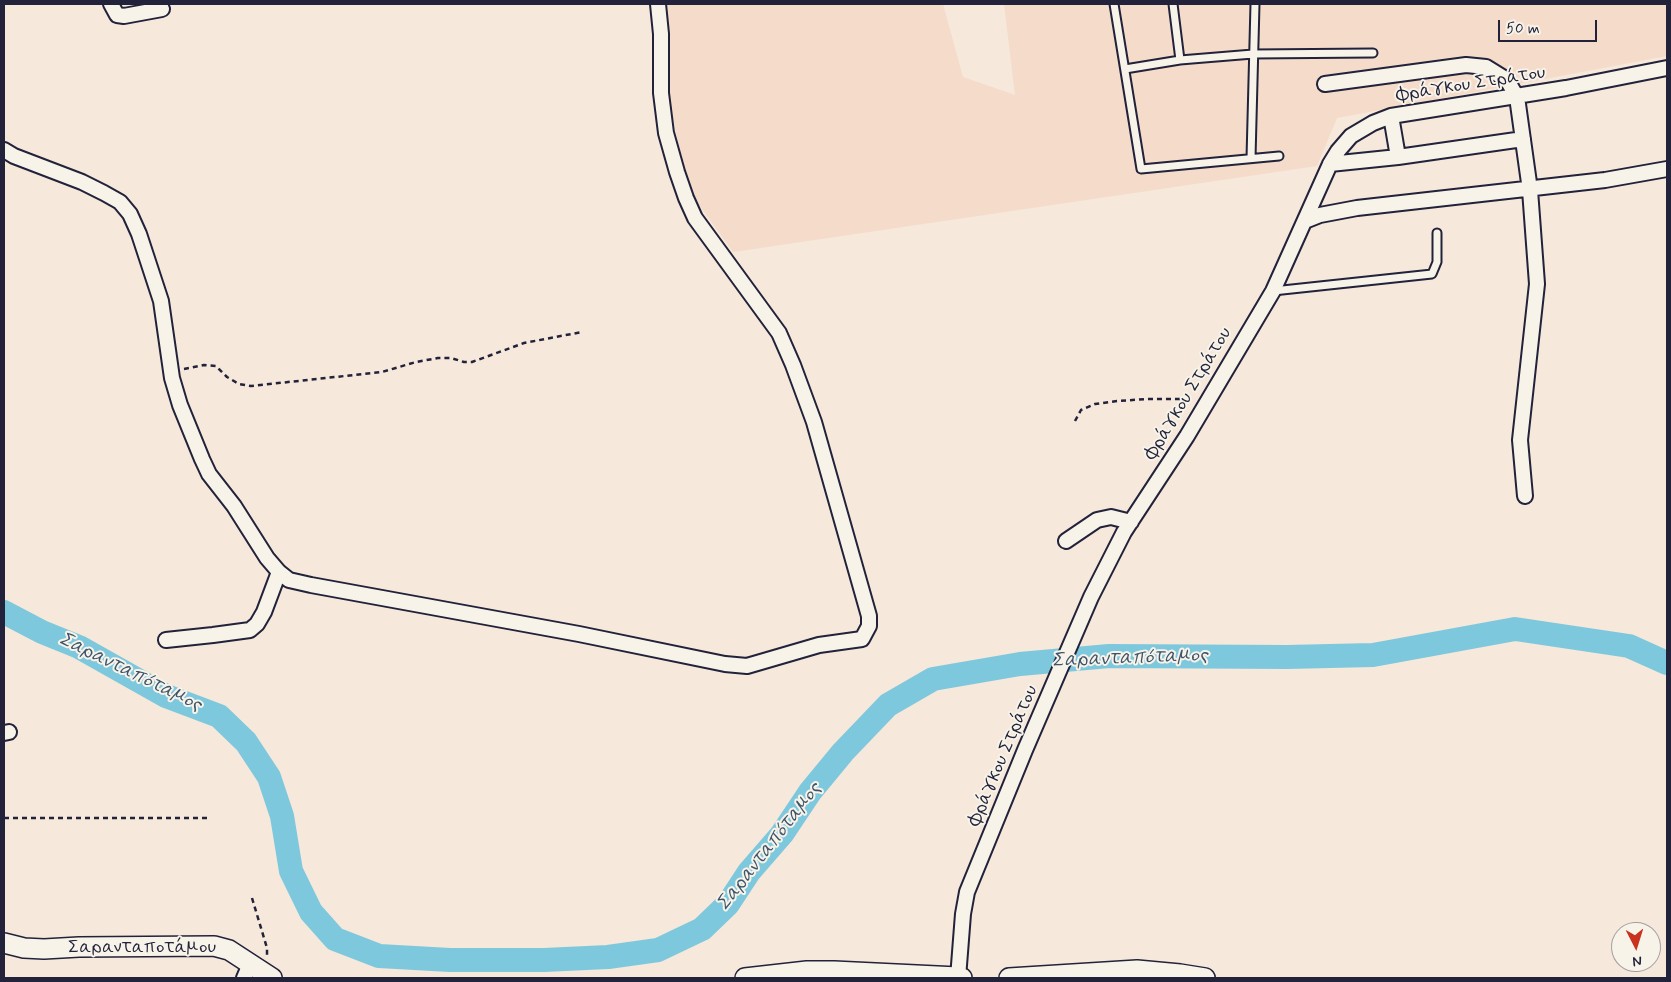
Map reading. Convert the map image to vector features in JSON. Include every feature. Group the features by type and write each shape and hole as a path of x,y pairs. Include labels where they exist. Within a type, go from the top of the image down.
{"street":[{"path":"111,4 117,15 124,16 162,9"},
{"path":"4,150 89,186 120,202 130,214 140,234 161,301 172,374 180,405 209,474 234,506 267,558 279,572 290,580 578,634 725,664 747,666 819,645 862,639 867,633 869,616 814,422 793,365 779,333 695,218 677,172 666,133 661,93 661,34 658,4"},
{"path":"1325,84 1466,65 1486,67 1507,80 1517,97 1530,190 1537,284 1520,440 1525,496"},
{"name":"Φράγκου Στράτου","path":"960,978 963,914 967,892 1091,597 1124,532 1205,406 1273,291 1330,164 1338,151 1351,136 1373,123 1391,116 1517,97 1667,68"},
{"path":"1391,116 1398,157"},
{"path":"1330,164 1398,157 1524,139"},
{"path":"1305,221 1320,215 1357,208 1466,195 1530,190 1667,169"},
{"path":"1066,541 1097,520 1111,517 1131,522"},
{"path":"166,640 213,636 250,630 258,624 264,612 279,572"},
{"name":"Σαρανταποτάμου","path":"4,943 24,948 44,949 98,946 214,946 230,950 243,958 258,974"},
{"path":"1009,978 1137,970 1205,978"},
{"path":"745,978 808,971 834,971 960,978"}],"lane":[{"path":"1114,4 1141,169 1279,156"},
{"path":"1173,4 1180,60"},
{"path":"1252,158 1255,4"},
{"path":"1125,69 1180,60 1253,54 1373,53"},
{"path":"1273,291 1432,274 1437,262 1437,233"}],"path":[{"path":"172,374 190,367 216,366 227,377 239,384 251,386 352,377 382,372 438,358 451,358 472,362 524,343 582,332"},
{"path":"1075,421 1081,410 1095,404 1117,401 1182,399 1205,406"},
{"path":"4,818 208,818"},
{"path":"252,898 268,948 258,974"}],"shaded area":[{"path":"664,4 943,4 963,77 1015,95 1004,4 1667,4 1667,56 1337,118 1317,166 733,252 695,199 683,165 669,101 669,64"}],"waterway":[{"name":"Σαρανταπόταμος","path":"4,612 42,632 79,647 166,696 219,716 246,742 269,777 282,816 291,871 311,912 335,939 379,956 450,960 544,960 608,957 658,950 702,929 728,904 749,872 782,834 810,792 843,752 888,705 933,679 1020,664 1109,656 1287,657 1373,655 1515,629 1629,646 1667,663"}]}
